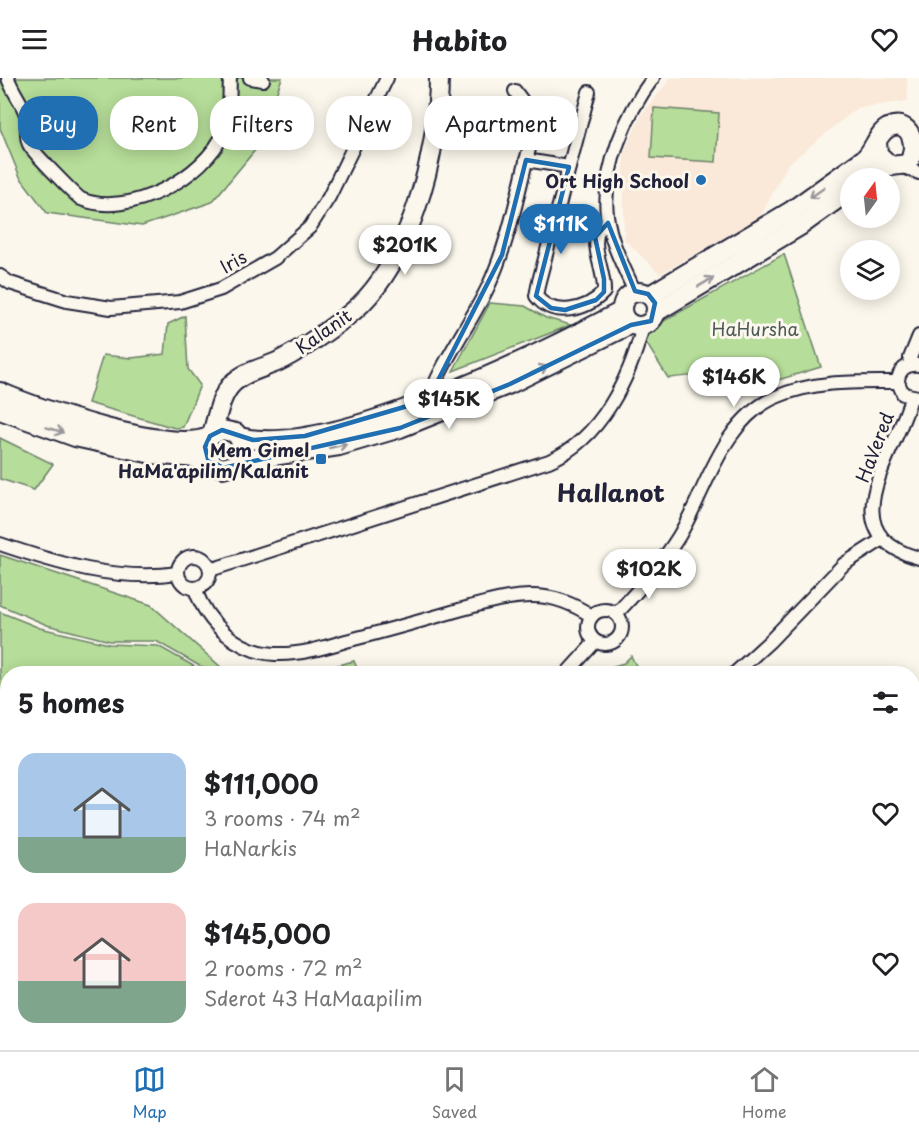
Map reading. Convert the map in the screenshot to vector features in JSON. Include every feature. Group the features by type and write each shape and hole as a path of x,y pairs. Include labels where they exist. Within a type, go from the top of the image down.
{"main road":[{"name":"Kalanit","path":"229,389 246,375 301,348 349,315 387,270 413,217 425,176 435,137 439,78"},
{"path":"647,300 791,212 865,158 888,128 919,117"},
{"path":"899,126 910,131 911,158"},
{"path":"877,142 881,159 911,158"},
{"path":"882,168 911,158"},
{"path":"632,320 625,299 647,300 800,225 840,197"},
{"path":"0,392 53,412 123,431 183,440 204,439 222,429 264,440 305,435 367,421 428,400 632,320 651,321 647,300"},
{"path":"0,410 75,437 119,447 196,458 229,467 239,461 339,446 400,428 510,384 632,320"},
{"path":"229,389 226,408 243,446 239,461"},
{"path":"212,464 205,447 229,389"}],"street":[{"path":"8,78 25,112 29,145 80,199 110,203 153,196 176,185 203,162 224,133 229,114 230,78"},
{"path":"250,78 263,80"},
{"name":"Iris","path":"0,276 10,283 67,301 111,308 180,302 221,289 275,258 310,227 329,197 387,78"},
{"path":"647,300 617,254 608,223 607,193 611,166 632,111 653,78"},
{"path":"428,400 437,375 466,328 502,255 534,129 532,114 515,91"},
{"path":"589,92 539,281 536,296 541,302 551,308 565,310 596,300 604,292 604,279 595,237 599,228 608,223"},
{"path":"911,158 919,174"},
{"path":"526,160 569,167"},
{"path":"210,570 549,461 569,451 586,437 611,401 638,346 632,320"},
{"path":"915,397 900,390 898,382 900,373 915,365 910,358 919,336"},
{"path":"616,614 658,566 689,519 725,446 740,424 754,410 777,397 814,384 898,382"},
{"name":"HaVered","path":"883,539 873,508 876,485 915,397"},
{"path":"743,666 767,645 844,564 883,539 897,552 919,558"},
{"path":"0,544 54,561 95,570 151,575 178,573"},
{"path":"195,589 208,581 210,570 203,559 192,556 182,561 178,573 183,584 195,589 212,620 231,639 249,648 273,654 316,650 481,604 520,596 564,601 592,615 604,610 616,614 622,626 618,639 606,644 595,642 588,631 592,615"},
{"path":"573,666 595,642"}],"highlighted area":[{"path":"526,160 569,167 536,296 551,308 565,310 596,300 604,292 604,279 595,237 608,223 635,291 648,294 655,303 651,321 631,325 510,384 400,428 223,468 208,459 205,447 210,436 222,430 253,440 305,436 428,400 502,255"}],"shaded area":[{"name":"Ort High School","path":"671,78 907,78 908,101 857,108 788,164 760,217 660,274 624,239 624,152 642,114"}],"green space":[{"path":"0,78 282,78 275,96 210,96 210,150 255,150 212,202 142,226 47,213 20,177 0,128"},
{"path":"654,108 719,113 716,162 651,158"},
{"name":"HaHursha","path":"784,254 821,367 755,387 746,381 725,375 668,378 645,341 635,337"},
{"path":"490,303 525,306 546,318 571,325 453,371"},
{"path":"185,316 188,369 200,385 183,427 175,428 88,403 103,355 131,358 165,354 168,324"},
{"path":"0,438 53,464 34,490 0,479"},
{"path":"0,555 151,605 220,666 200,666 156,641 110,641 47,625 0,605"},
{"path":"0,612 40,628 109,644 158,646 194,666 0,666"},
{"path":"631,656 636,666 614,666 624,663"},
{"path":"354,661 356,666 334,666"}],"place":[{"name":"Ort High School","path":"701,180"},
{"name":"Mem Gimel HaMa'apilim/Kalanit","path":"321,459"}],"district":[{"name":"HaIlanot","path":"611,492"}]}
